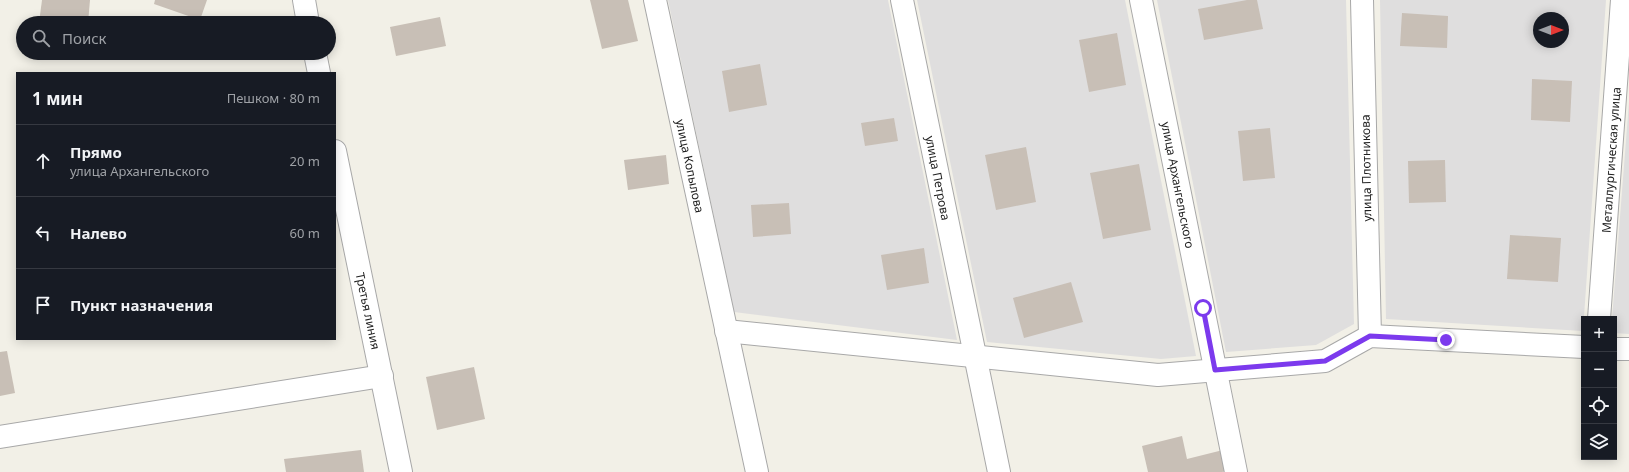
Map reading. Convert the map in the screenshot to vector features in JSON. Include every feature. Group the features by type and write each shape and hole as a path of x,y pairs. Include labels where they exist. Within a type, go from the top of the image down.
{"street":[{"path":"304,0 307,16"},
{"name":"улица Копылова","path":"655,0 757,472"},
{"name":"улица Петрова","path":"902,0 999,472"},
{"name":"улица Архангельского","path":"1141,0 1236,472"},
{"name":"улица Плотникова","path":"1362,0 1370,336"},
{"name":"Металлургическая улица","path":"1599,316 1622,0"},
{"path":"316,60 319,72"},
{"name":"Третья линия","path":"336,156 402,472"},
{"path":"726,331 1158,375 1325,361 1370,336 1581,347"},
{"path":"1617,348 1629,349"},
{"path":"0,437 382,376"}],"shaded area":[{"path":"668,0 888,0 957,340 734,312"},
{"path":"917,0 1125,0 1196,356 1161,359 987,342"},
{"path":"1157,0 1346,0 1354,324 1316,345 1226,352"},
{"path":"1380,0 1606,0 1584,316 1581,316 1581,331 1386,319"},
{"path":"1629,102 1629,334 1617,333 1617,316 1612,316"}],"building":[{"path":"42,0 90,0 89,16 40,16"},
{"path":"155,0 207,0 201,16 188,16 154,4"},
{"path":"590,0 628,0 638,41 602,49"},
{"path":"1247,0 1257,0 1263,29 1204,40 1198,9"},
{"path":"1402,13 1448,16 1447,48 1400,46"},
{"path":"440,17 446,46 396,56 390,27"},
{"path":"1117,33 1126,85 1089,92 1079,40"},
{"path":"760,64 767,105 729,112 722,71"},
{"path":"1532,79 1572,81 1570,122 1531,120"},
{"path":"894,118 898,141 865,146 861,123"},
{"path":"1270,128 1275,178 1243,181 1238,131"},
{"path":"1026,147 1036,202 996,210 985,155"},
{"path":"666,155 669,184 628,190 624,160"},
{"path":"1445,160 1446,202 1409,203 1408,161"},
{"path":"1139,164 1151,230 1103,239 1090,173"},
{"path":"789,203 791,234 753,237 751,205"},
{"path":"1510,235 1561,238 1558,282 1507,279"},
{"path":"924,248 929,283 887,290 881,255"},
{"path":"1071,282 1083,322 1024,338 1013,298"},
{"path":"7,351 15,393 0,396 0,352"},
{"path":"474,367 485,419 437,430 426,377"},
{"path":"1182,436 1187,459 1223,450 1228,471 1148,472 1142,446"},
{"path":"361,450 364,472 286,472 284,459"}],"route":[{"path":"1203,308 1215,370 1325,361 1370,336 1446,340"}]}
